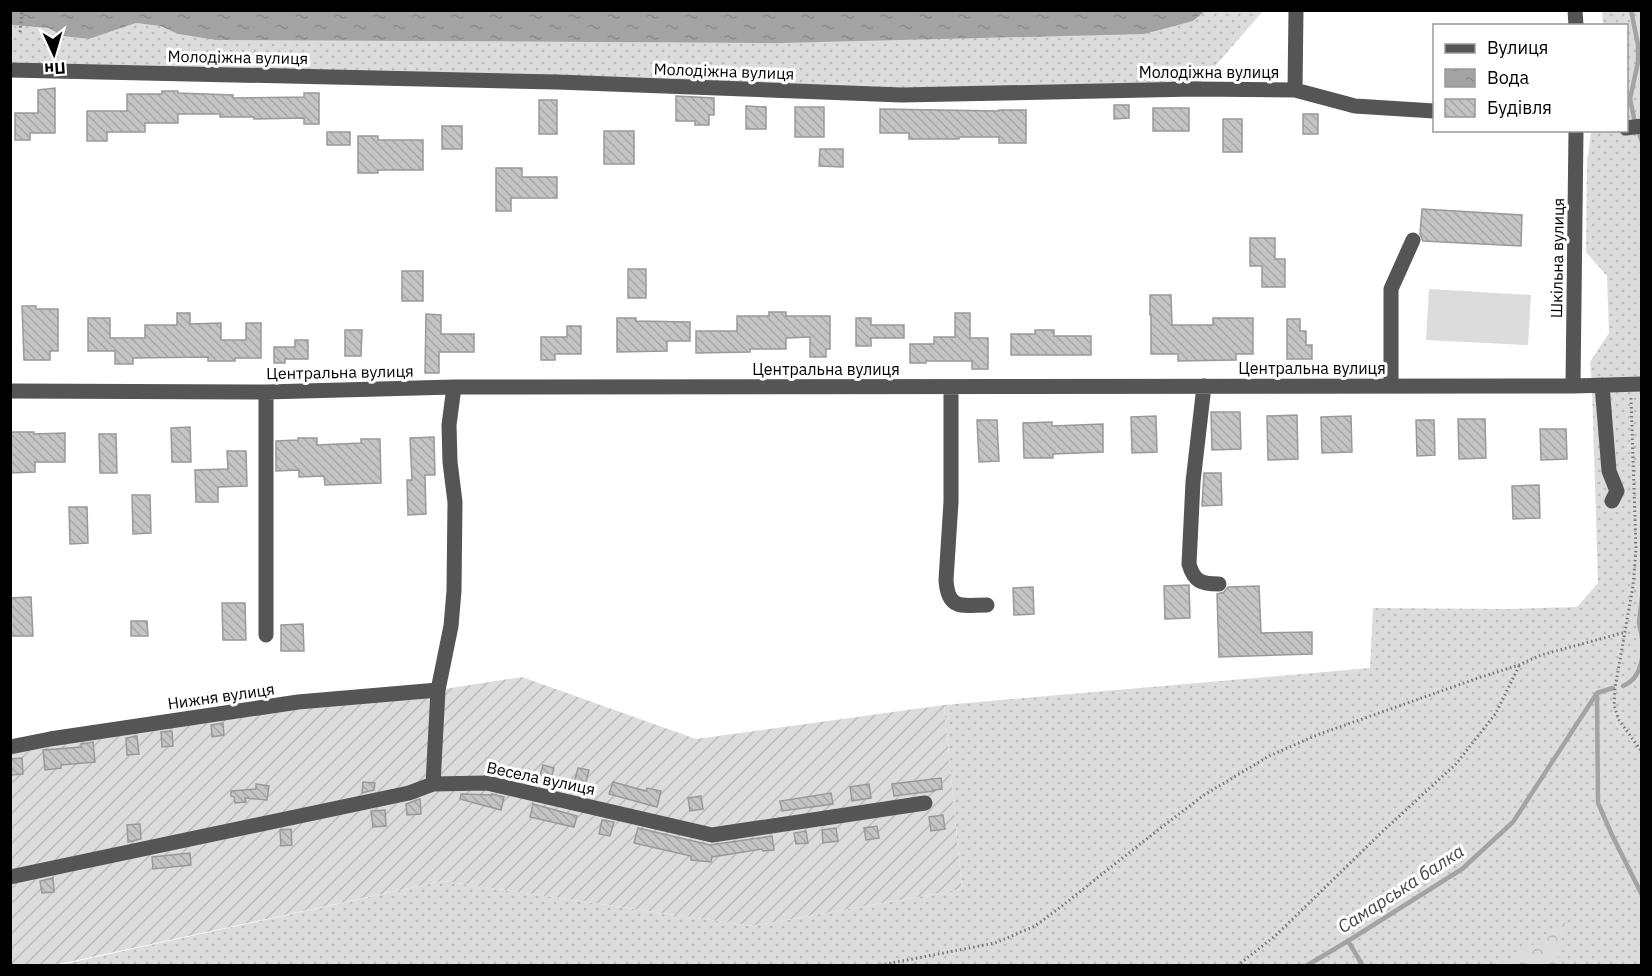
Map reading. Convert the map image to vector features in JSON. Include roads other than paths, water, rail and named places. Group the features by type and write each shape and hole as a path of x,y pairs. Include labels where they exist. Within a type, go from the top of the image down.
{"street":[{"path":"1295,90 1296,10"},
{"name":"Молодіжна вулиця","path":"10,70 557,82 902,95 1195,89 1295,90 1355,106 1433,111"},
{"name":"Шкільна вулиця","path":"1573,386 1576,132"},
{"path":"1390,386 1391,289 1413,240"},
{"name":"Центральна вулиця","path":"10,391 266,392 454,387 1602,386 1636,384"},
{"path":"1204,386 1193,482 1189,564 1191,573 1203,584 1220,584"},
{"path":"1602,386 1609,471 1617,491 1612,501"},
{"path":"433,783 438,690 452,626 454,591 455,502 450,462 449,425 454,387"},
{"path":"951,387 951,502 947,592 949,598 954,602 964,605 987,604"},
{"path":"266,392 266,635"},
{"name":"Нижня вулиця","path":"10,747 298,702 438,690"},
{"name":"Весела вулиця","path":"10,877 409,793 433,783 487,783 712,835 925,803"}],"water":[{"path":"10,11 1205,11 1193,21 1144,34 780,43 215,40 178,34 160,26 136,23 89,39 63,36 48,28 11,25"}],"waterway":[{"name":"Самарська балка","path":"1631,10 1638,45 1638,62 1630,99 1635,123"},
{"name":"Самарська балка","path":"1638,131 1642,142"},
{"name":"Самарська балка","path":"1642,597 1639,622 1642,638"},
{"name":"Самарська балка","path":"1623,686 1636,676 1642,659"},
{"name":"Самарська балка","path":"1306,966 1462,869 1513,822 1597,693 1613,688"},
{"path":"1597,695 1598,803 1642,895"},
{"path":"1348,941 1363,966"}]}
